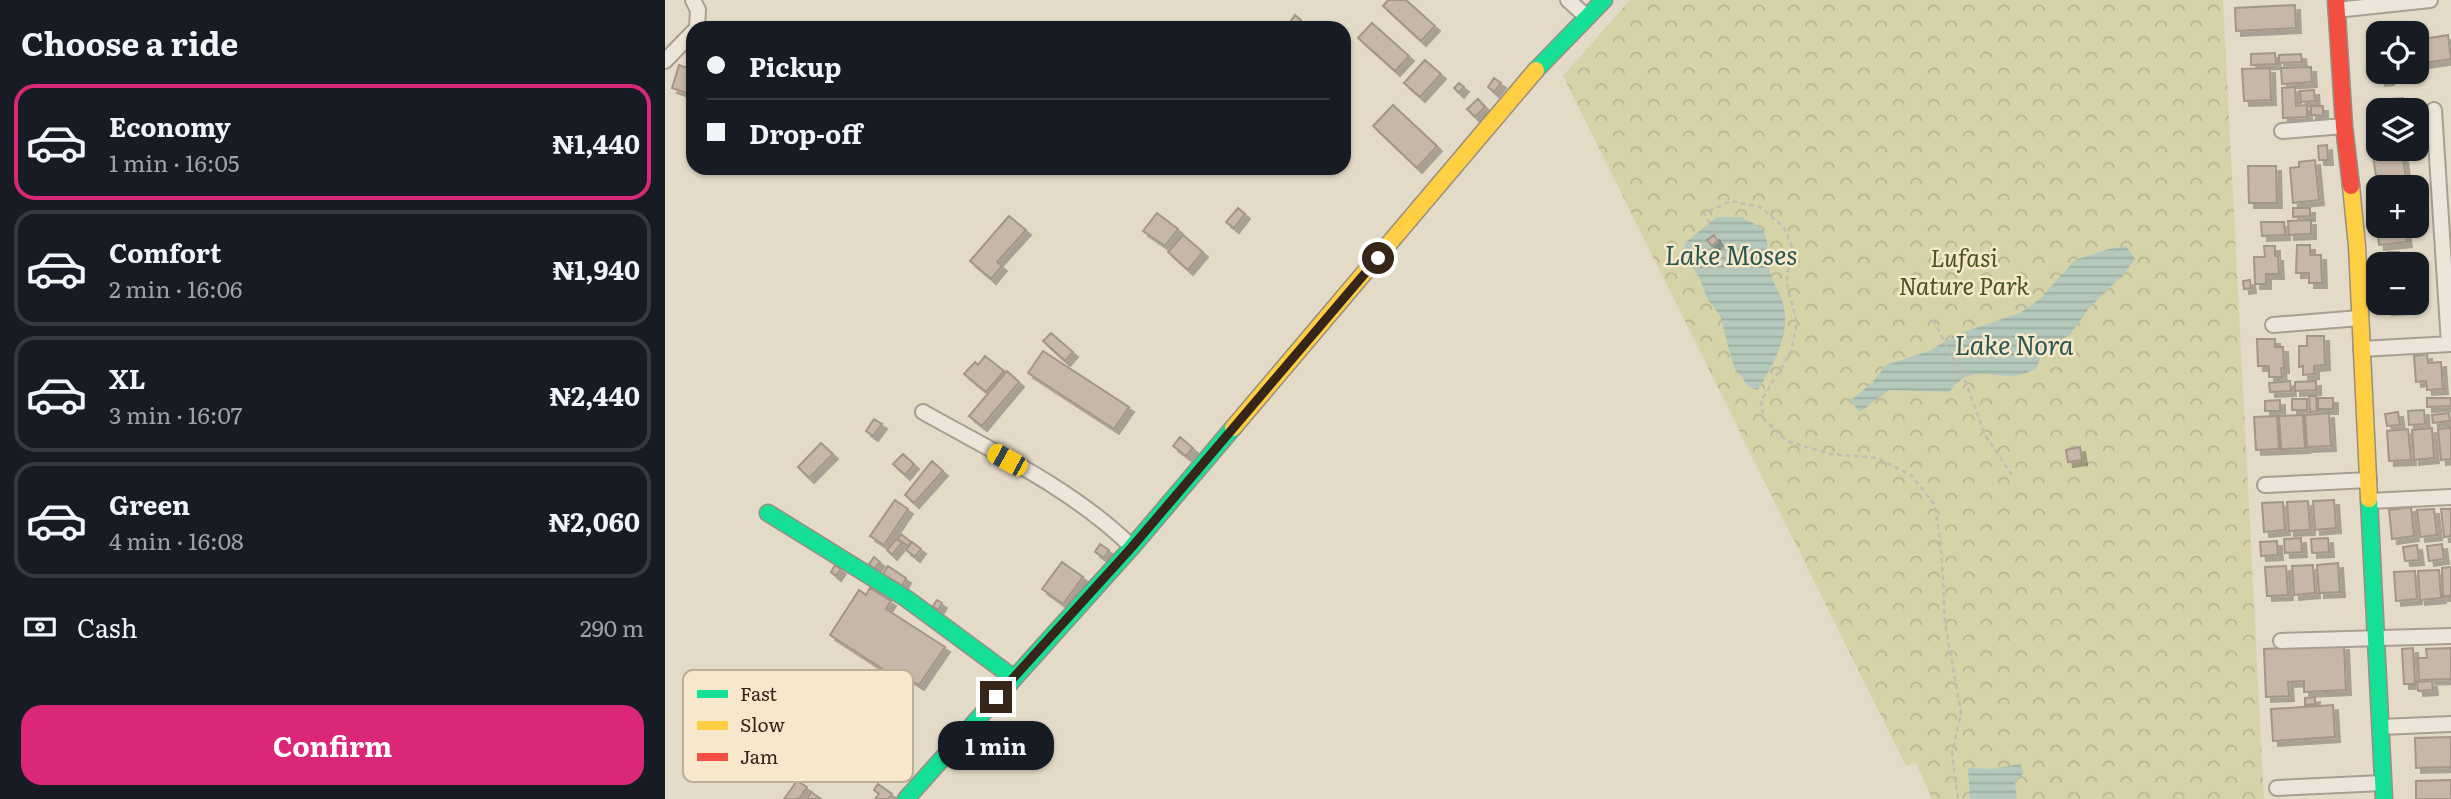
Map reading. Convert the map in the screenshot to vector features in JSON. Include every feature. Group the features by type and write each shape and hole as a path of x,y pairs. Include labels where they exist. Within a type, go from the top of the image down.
{"street":[{"path":"693,0 698,10 696,21"},
{"path":"1568,0 1587,17"},
{"path":"905,799 1132,547 1550,54 1604,0"},
{"path":"2277,788 2384,791 2374,637 2357,246 2344,125 2336,5 2430,0"},
{"path":"665,61 686,39"},
{"path":"2361,348 2450,344 2434,110"},
{"path":"2282,131 2344,125"},
{"path":"2273,325 2360,318"},
{"path":"923,412 1096,514 1132,547"},
{"path":"2265,485 2368,480"},
{"path":"2369,501 2451,497"},
{"path":"768,513 907,599 1014,678"},
{"path":"2281,641 2451,636"},
{"path":"2380,727 2451,724"}],"path":[{"path":"1718,238 1704,213 1731,201 1760,207 1783,226 1793,249 1786,281 1797,323 1791,352 1761,401 1764,419 1787,440 1830,454 1878,458 1912,476 1935,505 1941,547 1945,622 1961,713 1952,754 1958,799"},
{"path":"1933,320 1965,380 1985,435 2012,475"}],"green space":[{"name":"Lufasi Nature Park","path":"1630,0 2223,0 2264,799 1932,799 1916,763 1906,766 1563,76"}],"water":[{"name":"Lake Moses","path":"1717,217 1741,217 1762,228 1767,243 1770,271 1784,307 1782,340 1758,390 1749,387 1734,367 1720,316 1685,257 1685,243"},
{"name":"Lake Nora","path":"2126,246 2135,259 2124,274 2089,308 2070,335 2046,347 2035,370 2009,376 1974,374 1966,377 1949,392 1889,390 1860,412 1850,401 1872,383 1886,365 1929,351 1958,334 2020,313 2040,299 2075,260"},
{"path":"2020,764 2024,772 2015,782 2017,799 1970,799 1968,768 1990,769"}],"building":[{"path":"1388,0 1406,0 1435,26 1421,41 1383,6"},
{"path":"2295,5 2296,28 2236,31 2235,8"},
{"path":"1295,15 1301,20 1300,21 1291,21"},
{"path":"1372,23 1409,56 1395,71 1358,38"},
{"path":"2448,35 2451,59 2429,62 2429,38"},
{"path":"2275,53 2276,64 2251,65 2251,54"},
{"path":"2301,54 2302,62 2279,63 2279,55"},
{"path":"1425,60 1441,74 1420,97 1404,83"},
{"path":"679,65 686,68 686,93 672,88"},
{"path":"2311,67 2312,82 2282,84 2281,68"},
{"path":"2270,68 2271,100 2244,101 2242,69"},
{"path":"1494,78 1501,83 1494,92 1488,87"},
{"path":"1459,83 1464,87 1459,93 1454,88"},
{"path":"2295,87 2296,106 2307,105 2307,117 2283,118 2282,88"},
{"path":"2314,90 2315,101 2301,102 2300,91"},
{"path":"1478,99 1485,107 1475,117 1467,109"},
{"path":"1393,105 1437,146 1417,168 1373,126"},
{"path":"2311,106 2323,106 2323,116 2311,115"},
{"path":"2327,145 2328,160 2319,160 2318,146"},
{"path":"2315,160 2319,200 2293,203 2290,168 2299,167 2299,162"},
{"path":"2374,161 2403,161 2405,175 2376,175"},
{"path":"2248,166 2276,166 2277,203 2249,203"},
{"path":"1238,208 1245,214 1234,228 1226,222"},
{"path":"2293,208 2310,208 2310,216 2293,217"},
{"path":"1157,213 1178,229 1165,246 1143,231"},
{"path":"1009,216 1026,230 997,262 1002,266 991,279 970,261"},
{"path":"2311,220 2311,234 2289,235 2288,221"},
{"path":"2261,222 2284,222 2285,235 2262,236"},
{"path":"1183,235 1203,252 1188,270 1168,252"},
{"path":"1714,235 1718,241 1712,246 1707,240"},
{"path":"2378,238 2406,238 2407,242 2379,245"},
{"path":"2297,245 2310,245 2310,255 2321,255 2322,283 2309,283 2309,273 2296,273"},
{"path":"2264,246 2275,246 2279,274 2266,274 2266,284 2255,284 2254,257 2265,257"},
{"path":"2250,280 2251,288 2244,289 2243,281"},
{"path":"1051,333 1073,352 1065,361 1043,341"},
{"path":"2307,336 2324,336 2325,365 2314,366 2314,374 2303,375 2303,366 2299,367 2299,346 2307,346"},
{"path":"2257,339 2275,339 2275,347 2283,347 2282,377 2269,377 2269,366 2258,366"},
{"path":"1043,351 1129,407 1114,429 1028,373"},
{"path":"2427,354 2428,363 2441,362 2443,389 2427,390 2426,381 2416,382 2414,356"},
{"path":"985,356 1004,371 986,392 964,374 975,362 978,365"},
{"path":"1007,371 1019,382 982,426 969,416"},
{"path":"2290,381 2291,391 2270,392 2269,383"},
{"path":"2316,381 2316,390 2295,391 2295,382"},
{"path":"2309,396 2316,396 2317,411 2310,412"},
{"path":"2318,398 2333,398 2333,409 2318,409"},
{"path":"2427,398 2451,398 2451,406 2427,407"},
{"path":"2292,399 2307,399 2307,410 2292,410"},
{"path":"2280,400 2280,411 2265,411 2265,401"},
{"path":"2424,410 2425,424 2409,425 2408,411"},
{"path":"2398,412 2400,425 2387,426 2385,414"},
{"path":"2329,413 2331,446 2307,447 2305,415"},
{"path":"2449,413 2450,421 2433,423 2432,415"},
{"path":"2303,415 2305,448 2281,449 2279,416"},
{"path":"2277,416 2279,449 2256,450 2254,417"},
{"path":"874,419 882,424 873,436 866,431"},
{"path":"2432,428 2434,458 2414,460 2412,430"},
{"path":"2451,428 2451,459 2441,460 2438,429"},
{"path":"2408,429 2411,460 2389,461 2387,431"},
{"path":"1180,437 1193,448 1186,456 1173,446"},
{"path":"821,443 833,454 809,478 798,467"},
{"path":"2080,447 2082,460 2068,462 2066,450"},
{"path":"903,454 914,464 905,475 893,464"},
{"path":"932,461 943,471 914,503 905,495"},
{"path":"895,500 908,509 884,545 870,536"},
{"path":"2334,500 2336,528 2315,530 2313,501"},
{"path":"2308,501 2310,530 2289,531 2287,502"},
{"path":"2283,502 2285,530 2264,532 2262,503"},
{"path":"2411,507 2414,536 2392,539 2389,510"},
{"path":"2434,509 2437,535 2420,537 2417,510"},
{"path":"2441,509 2451,509 2451,536 2444,537"},
{"path":"901,534 911,542 908,546 898,539"},
{"path":"2301,538 2302,552 2285,553 2284,539"},
{"path":"2328,538 2329,552 2312,553 2311,539"},
{"path":"896,539 902,543 892,555 887,550"},
{"path":"2277,541 2278,555 2261,556 2260,542"},
{"path":"912,542 921,549 915,557 906,550"},
{"path":"1100,544 1109,550 1104,558 1095,552"},
{"path":"2442,544 2444,559 2429,561 2427,546"},
{"path":"2417,545 2419,560 2405,561 2403,547"},
{"path":"874,557 880,562 874,569 869,564"},
{"path":"1062,562 1083,577 1063,604 1042,589"},
{"path":"2338,563 2340,592 2319,593 2317,565"},
{"path":"835,565 841,569 836,576 831,572"},
{"path":"2313,565 2315,593 2294,595 2292,566"},
{"path":"888,566 906,578 902,586 883,574"},
{"path":"2286,566 2288,595 2267,596 2265,567"},
{"path":"2451,567 2451,596 2443,596 2442,568"},
{"path":"2439,570 2441,598 2420,600 2418,571"},
{"path":"2415,571 2417,599 2396,601 2394,572"},
{"path":"870,588 891,601 886,609 945,647 919,685 913,681 913,670 884,670 830,635 859,590 866,595"},
{"path":"937,600 942,603 938,610 933,606"},
{"path":"2344,645 2346,690 2304,692 2304,681 2288,682 2289,696 2266,697 2264,649"},
{"path":"2413,648 2415,684 2404,684 2402,649"},
{"path":"2451,648 2451,679 2419,680 2418,658 2427,658 2426,649"},
{"path":"2432,681 2433,690 2418,691 2417,682"},
{"path":"2315,697 2315,704 2305,705 2305,698"},
{"path":"2333,705 2335,737 2273,741 2271,709"},
{"path":"2451,737 2451,767 2416,768 2415,738"},
{"path":"2451,780 2451,799 2416,799 2416,781"},
{"path":"796,782 807,787 799,799 784,799"},
{"path":"878,784 892,794 888,799 875,799 879,794 874,790"},
{"path":"811,792 821,799 807,799"}],"traffic: fast":[{"path":"1536,70 1604,0"},
{"path":"906,799 1132,547 1233,428"},
{"path":"2369,499 2384,799"},
{"path":"768,513 907,599 1014,678"}],"traffic: slow":[{"path":"1233,428 1536,70"},
{"path":"2351,186 2357,246 2369,499"}],"traffic: jam":[{"path":"2336,0 2344,126 2351,186"}],"route":[{"path":"996,697 1132,547 1378,258"}]}
